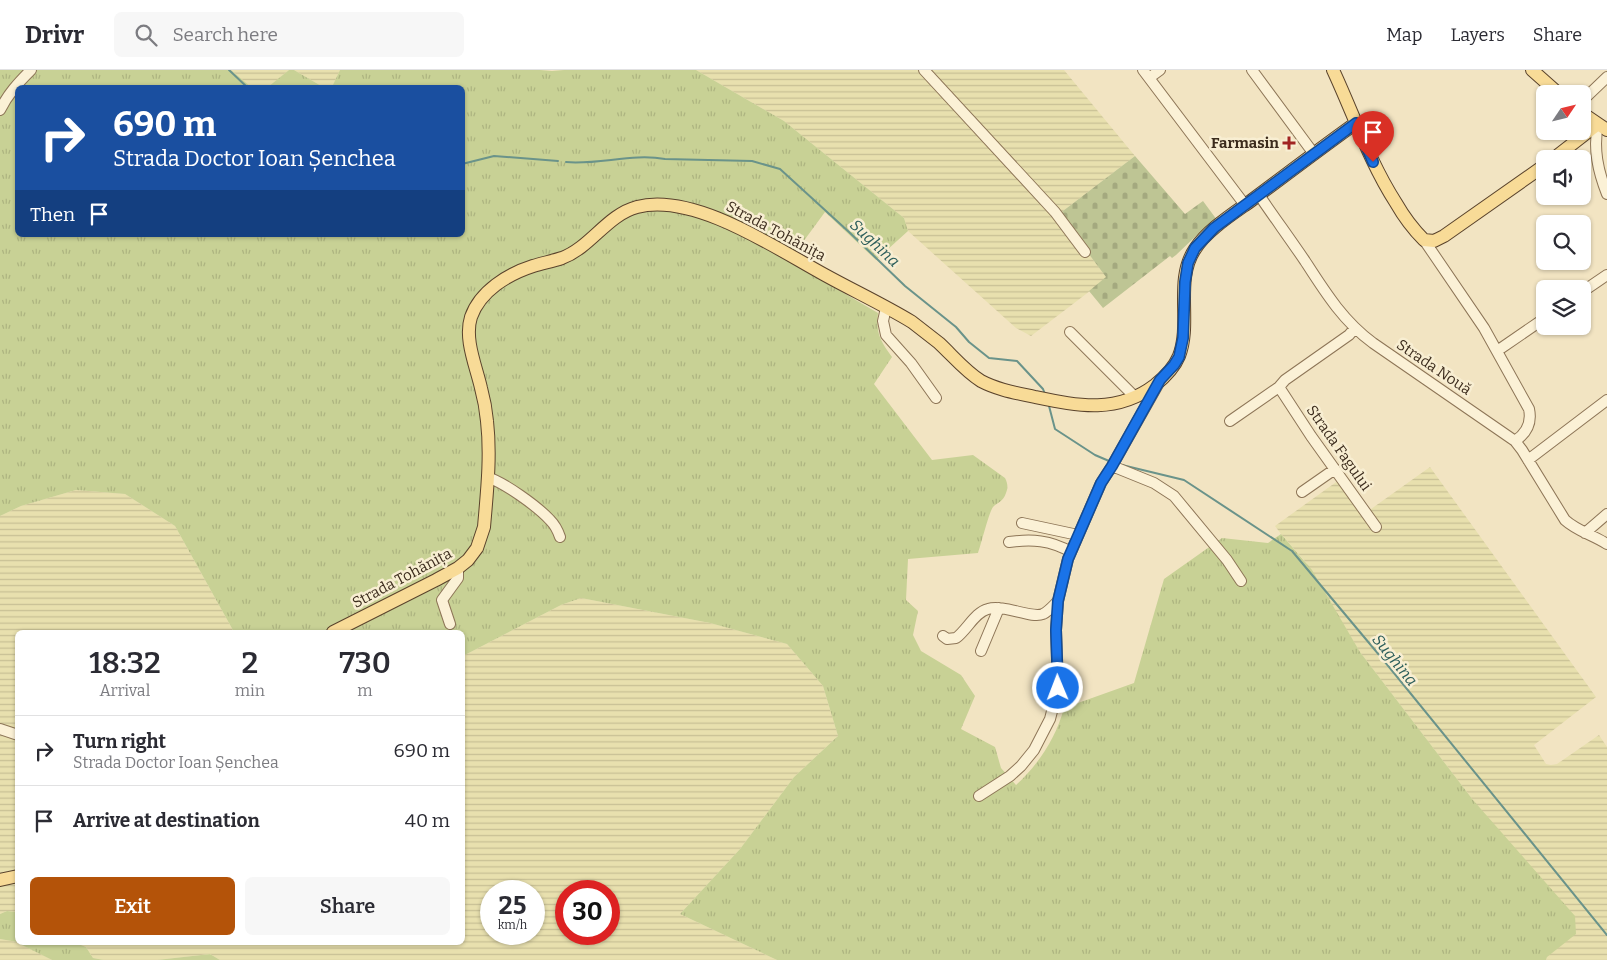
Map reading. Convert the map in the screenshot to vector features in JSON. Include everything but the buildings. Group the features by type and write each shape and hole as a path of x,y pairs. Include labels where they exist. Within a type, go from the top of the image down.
{"main road":[{"path":"1333,70 1382,181 1411,226 1424,240 1434,241 1444,236 1536,171"},
{"path":"1532,70 1549,85"},
{"path":"1567,150 1603,127 1591,119"},
{"name":"Strada Tohănița","path":"337,630 458,568 474,552 482,537 485,518 488,438 485,404 469,332 469,324 474,310 487,294 505,279 535,265 572,253 614,219 627,211 642,206 660,205 709,215 742,230 912,322 983,382 1005,390 1048,400 1078,405 1106,405 1135,397 1160,380 1174,365 1181,348 1186,272 1195,248 1207,235 1245,205 1356,123"},
{"path":"0,880 15,877"}],"street":[{"path":"18,85 31,70"},
{"path":"924,70 1049,206 1085,252"},
{"path":"1160,70 1146,74 1245,205"},
{"path":"1252,70 1314,154"},
{"path":"1591,93 1607,78"},
{"path":"0,110 6,98 15,88"},
{"path":"1603,127 1595,143 1600,175 1607,194"},
{"name":"Strada Nouă","path":"1259,195 1326,295 1344,317 1373,343 1515,441 1564,520 1607,544"},
{"path":"1424,240 1484,328 1526,402 1530,415 1528,429 1515,441"},
{"path":"1591,286 1607,275"},
{"path":"886,308 883,321 886,335 911,364 936,398"},
{"path":"1497,352 1536,324"},
{"path":"1230,421 1349,335 1355,328"},
{"path":"1070,332 1135,397"},
{"path":"979,796 1010,776 1021,766 1034,750 1050,719 1058,688 1056,630 1058,601 1071,552 1096,494 1160,380"},
{"name":"Strada Fagului","path":"1279,387 1376,526"},
{"path":"1528,460 1607,400"},
{"path":"1112,466 1154,483 1174,496 1242,581"},
{"path":"1302,492 1335,469"},
{"path":"487,477 507,486 545,515 551,521 560,537"},
{"path":"1585,533 1607,514"},
{"path":"1022,523 1078,535"},
{"path":"1009,542 1026,540 1044,541 1061,546 1071,552"},
{"path":"450,624 442,598 458,578 458,568"},
{"path":"943,636 947,639 956,638 985,610 990,608 1039,615 1048,611 1058,601"},
{"path":"981,651 999,608"},
{"path":"0,728 15,734"}],"shaded area":[{"path":"231,70 289,70 272,85 249,85"},
{"path":"294,70 340,70 333,85 320,85"},
{"path":"696,70 1064,70 1135,156 1059,214 1107,278 1031,336 1016,328 908,231 904,218 784,121"},
{"path":"1430,467 1596,697 1534,745 1546,764 1551,765 1557,764 1599,735 1607,747 1607,960 1546,960 1547,957 1473,800 1360,652 1304,560 1275,526 1339,480 1364,514"},
{"path":"76,490 125,494 175,526 233,630 15,630 15,912 7,911 0,914 0,516 21,506"},
{"path":"581,598 710,623 787,644 823,686 838,736 794,777 740,849 680,914 777,960 220,960 210,954 157,960 104,960 93,958 86,947 81,945 465,945 465,655 561,605"},
{"path":"0,939 15,942 15,945 23,945 52,960 0,960"}],"green space":[{"path":"0,70 231,70 249,85 15,85 15,237 465,237 465,85 333,85 340,70 696,70 784,121 904,218 908,231 876,260 825,212 789,261 878,313 880,336 892,357 874,384 932,460 973,455 1006,480 1007,489 1005,496 991,510 978,553 908,559 906,600 918,611 913,635 921,651 961,675 975,696 961,729 995,747 1001,768 1016,785 1039,760 1056,730 1064,708 1134,683 1164,579 1222,538 1268,543 1281,534 1312,570 1360,652 1473,800 1575,916 1576,934 1547,957 1546,960 777,960 680,914 740,849 794,777 838,736 823,686 787,644 710,623 581,598 561,605 465,655 465,630 233,630 175,526 125,494 76,490 21,506 0,516"},
{"path":"289,70 294,70 320,85 270,85"},
{"path":"1135,156 1185,214 1203,201 1217,220 1197,235 1176,255 1172,258 1170,256 1103,308 1089,291 1106,277 1059,214"},
{"path":"7,911 15,912 15,942 0,939 0,914"},
{"path":"22,945 81,945 86,947 93,958 104,960 52,960"},
{"path":"210,954 220,960 157,960"}],"waterway":[{"name":"Sughina","path":"229,70 245,85"},
{"name":"Sughina","path":"465,163 494,156 558,161"},
{"name":"Sughina","path":"566,162 591,162 640,157 752,161 780,169 905,286 956,327 969,342 989,358 1017,361 1043,389 1045,394"},
{"name":"Sughina","path":"1049,406 1055,429 1095,455 1109,461"},
{"name":"Sughina","path":"1122,465 1184,480 1292,551 1385,662 1607,935"}],"place":[{"name":"Farmasin","path":"1289,143"}],"route":[{"path":"1058,688 1056,630 1058,601 1068,559 1101,483 1149,403 1160,380 1168,373 1179,357 1183,338 1186,272 1195,248 1214,228 1356,123 1373,162"}]}
